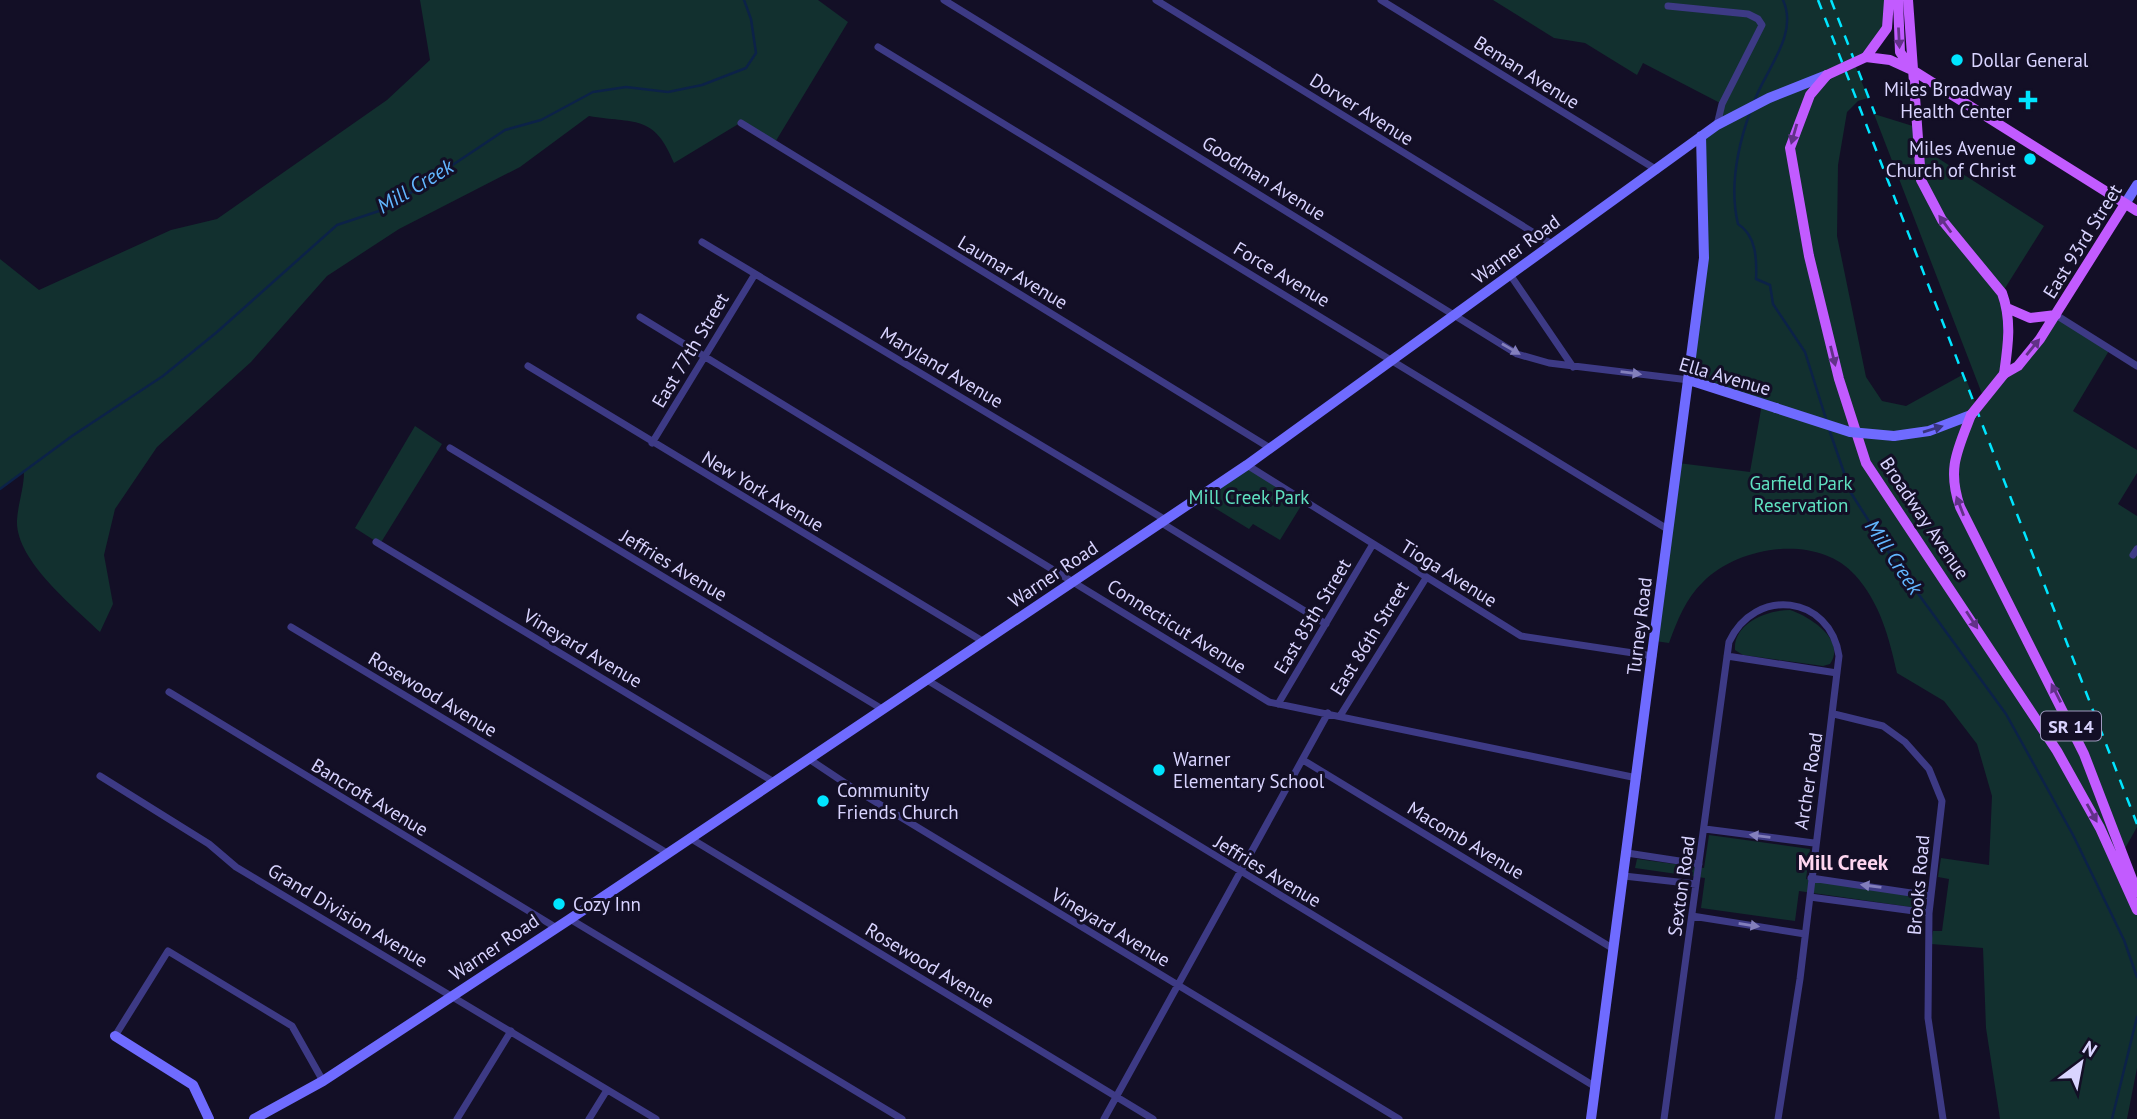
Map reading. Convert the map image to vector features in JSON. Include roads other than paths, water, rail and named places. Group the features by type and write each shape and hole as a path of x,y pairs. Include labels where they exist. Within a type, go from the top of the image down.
{"main road":[{"path":"1889,0 1887,28 1867,57 1890,60 1914,71 2137,211"},
{"path":"1898,0 1900,52 1914,71"},
{"path":"1908,0 1917,156 1921,180 1942,219 1990,275 2007,308 2008,342 2004,374"},
{"name":"Warner Road","path":"254,1119 323,1081 570,919 1247,465 1717,125 1741,110 1867,57"},
{"name":"Broadway Avenue","path":"1827,75 1810,95 1790,148 1809,256 1839,379 1866,463 2057,751 2100,828 2137,910"},
{"name":"Turney Road","path":"1591,1119 1704,258 1701,136"},
{"name":"East 93rd Street","path":"2004,374 2018,366 2056,315 2137,185"},
{"path":"2007,308 2030,318 2056,315"},
{"name":"Broadway Avenue","path":"2004,374 1971,415 1953,461 1953,485 1960,507 2079,743 2137,892"},
{"name":"Ella Avenue","path":"1689,380 1850,432 1894,436 1929,431 1971,415"},
{"path":"115,1037 193,1085 209,1119"}],"street":[{"name":"Goodman Avenue","path":"944,0 1517,354 1573,367"},
{"name":"Dorver Avenue","path":"1156,0 1552,244"},
{"name":"Beman Avenue","path":"1381,0 1657,170"},
{"path":"1668,6 1748,14 1758,19 1762,25 1722,104 1717,125"},
{"name":"Force Avenue","path":"878,47 1669,530"},
{"name":"Laumar Avenue","path":"741,123 1270,448"},
{"name":"Maryland Avenue","path":"702,242 1162,520 1326,624"},
{"name":"East 77th Street","path":"652,443 755,274"},
{"path":"1511,276 1573,367"},
{"path":"2056,315 2137,366"},
{"name":"Connecticut Avenue","path":"640,317 1269,702 1637,778"},
{"name":"New York Avenue","path":"528,366 984,642"},
{"name":"Ella Avenue","path":"1573,367 1689,380"},
{"name":"Jeffries Avenue","path":"450,449 882,709"},
{"name":"Tioga Avenue","path":"1247,465 1521,636 1653,656"},
{"name":"Vineyard Avenue","path":"376,542 774,782"},
{"name":"East 85th Street","path":"1278,704 1373,544"},
{"name":"East 86th Street","path":"1340,716 1426,578"},
{"name":"Archer Road","path":"1727,656 1733,633 1752,614 1765,606 1789,605 1812,613 1831,630 1839,656 1834,713 1814,843 1810,897 1779,1119"},
{"name":"Rosewood Avenue","path":"291,627 667,853"},
{"path":"1727,656 1838,673"},
{"name":"Sexton Road","path":"1664,1119 1727,656"},
{"name":"Jeffries Avenue","path":"928,680 1240,873 1594,1086"},
{"name":"Bancroft Avenue","path":"169,692 555,927"},
{"name":"East 86th Street","path":"1104,1119 1328,713"},
{"name":"Brooks Road","path":"1834,713 1883,726 1905,741 1929,769 1942,801 1929,913 1928,1018 1943,1119"},
{"name":"Vineyard Avenue","path":"809,759 1399,1119"},
{"name":"Macomb Avenue","path":"1303,760 1612,948"},
{"name":"Grand Division Avenue","path":"100,776 209,844 236,867 656,1119"},
{"path":"1705,829 1814,843"},
{"name":"Rosewood Avenue","path":"690,838 1153,1119"},
{"path":"1627,853 1699,864"},
{"path":"1624,876 1696,884"},
{"path":"1811,878 1931,896"},
{"path":"1810,897 1929,913"},
{"path":"1692,916 1805,934"},
{"path":"570,919 902,1119"},
{"path":"115,1037 168,951 292,1026 323,1081"},
{"path":"457,1119 511,1031"},
{"path":"589,1119 607,1090"}],"waterway":[{"name":"Mill Creek","path":"0,489 72,436 163,376 217,332 337,225 388,208 505,130 541,120 593,92 626,87 668,92 702,85 746,68 756,53 751,19 744,0"},
{"name":"Mill Creek","path":"1754,102 1784,39 1787,13 1783,0"},
{"name":"Mill Creek","path":"1750,112 1736,167 1734,196 1738,224 1749,234 1752,241 1756,279 1770,285 1773,304 1805,352 1827,422"},
{"name":"Mill Creek","path":"1829,429 1851,493 1895,562 2006,714 2073,835 2124,940 2137,977"},
{"name":"Mill Creek","path":"2112,1119 2137,1017"}],"railway":[{"path":"1818,0 2137,824"},
{"path":"1831,0 1875,114"}],"place":[{"name":"Dollar General","path":"1957,60"},
{"name":"Miles Broadway Health Center","path":"2028,100"},
{"name":"Miles Avenue Church of Christ","path":"2030,159"},
{"name":"Warner Elementary School","path":"1159,770"},
{"name":"Community Friends Church","path":"823,801"},
{"name":"Cozy Inn","path":"559,904"}],"district":[{"name":"Mill Creek","path":"1843,862"}],"park label":[{"name":"Garfield Park Reservation","path":"1801,494"},
{"name":"Mill Creek Park","path":"1249,497"}]}
